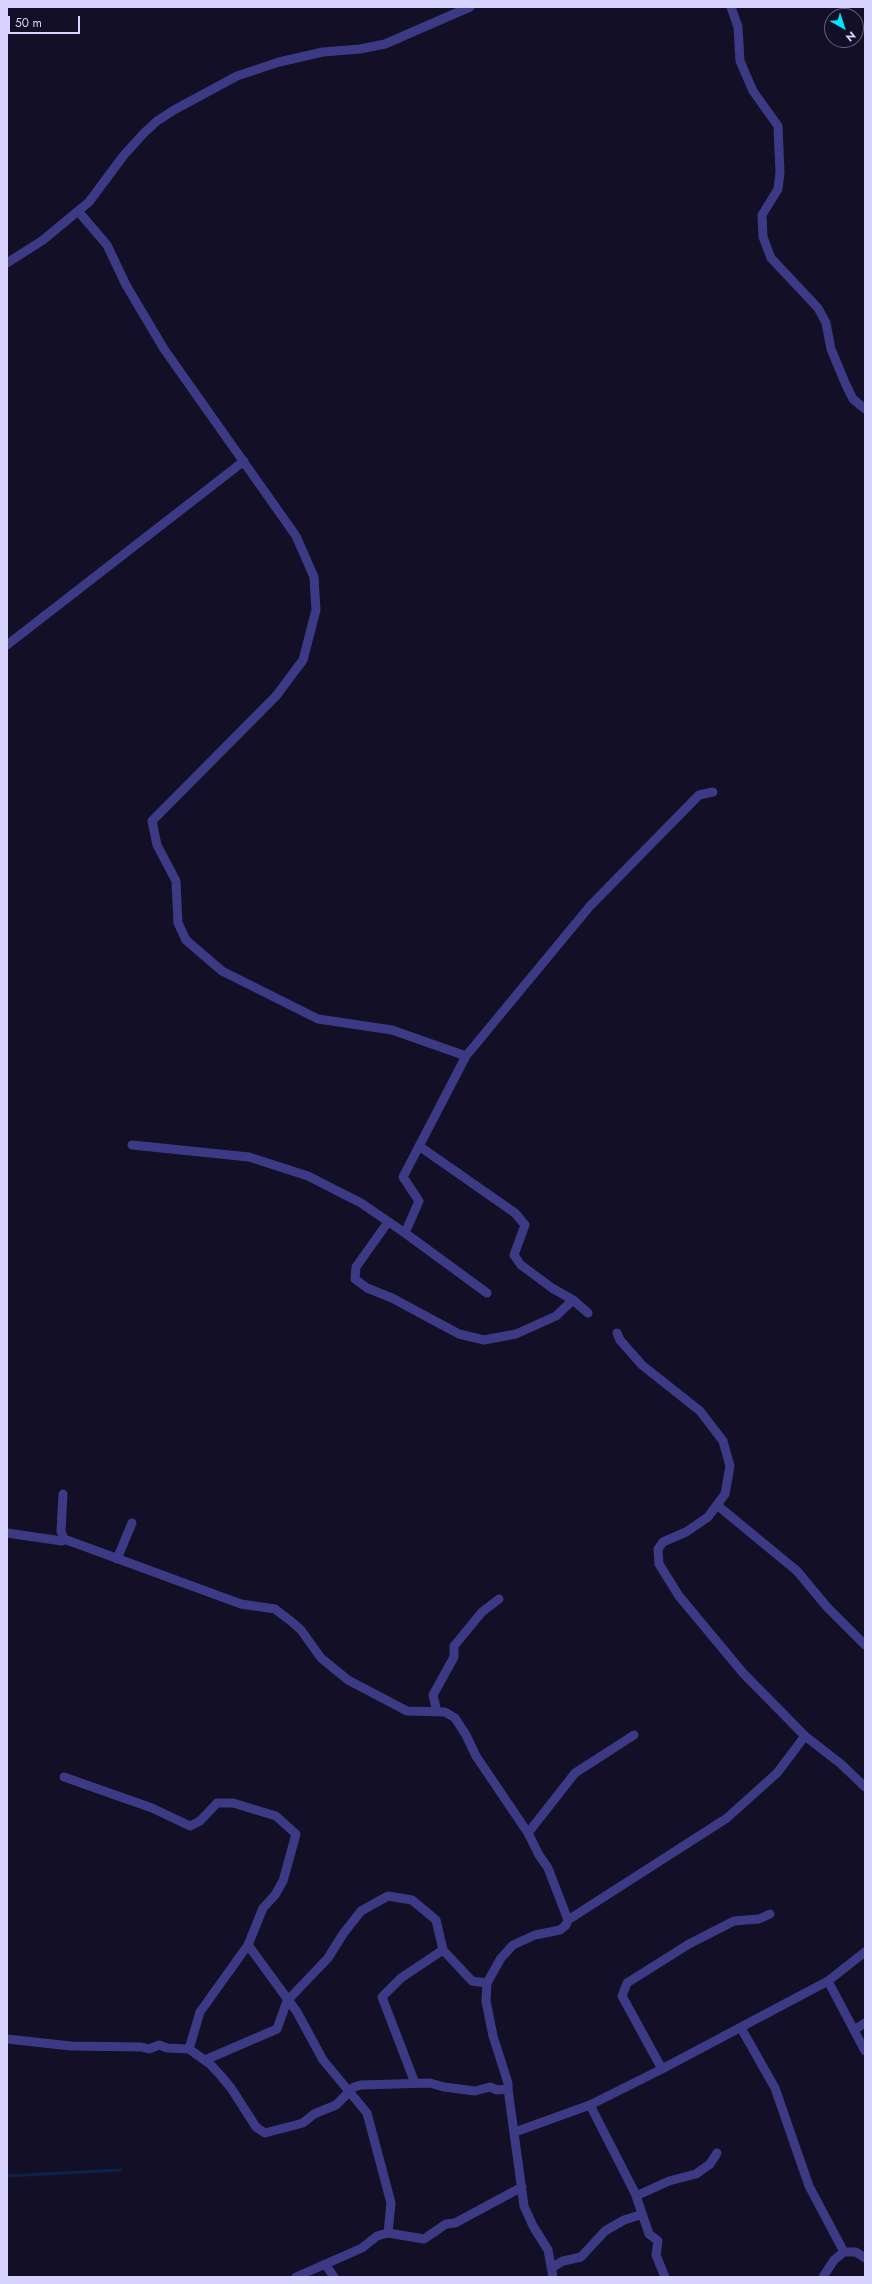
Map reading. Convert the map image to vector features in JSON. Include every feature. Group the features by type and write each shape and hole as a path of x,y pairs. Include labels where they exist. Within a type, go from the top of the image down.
{"street":[{"path":"7,263 43,240 78,211 98,191 124,155 157,121 237,76 286,60 323,52 360,49 385,44 470,7"},
{"path":"730,7 738,27 740,61 753,91 778,126 780,172 778,189 762,215 763,237 771,258 818,308 826,323 831,349 846,385 853,399 865,409"},
{"path":"78,211 107,245 126,285 164,349 296,536 314,577 316,610 303,660 276,696 152,821 157,845 176,881 178,923 186,940 222,971 318,1019 392,1030 466,1056"},
{"path":"7,645 244,461"},
{"path":"405,1233 419,1201 403,1177 466,1056 590,906 699,795 713,792"},
{"path":"132,1145 249,1157 308,1176 361,1203 487,1293"},
{"path":"419,1146 515,1213 524,1225 514,1255 521,1265 552,1288 573,1300 588,1313"},
{"path":"388,1222 356,1267 355,1279 367,1288 392,1298 459,1334 484,1340 516,1334 556,1316 573,1300"},
{"path":"617,1333 620,1340 642,1365 700,1411 723,1441 730,1466 725,1494 708,1517 686,1532 663,1542 658,1549 659,1564 679,1596 705,1630 743,1673 805,1736 841,1764 865,1787"},
{"path":"63,1494 61,1531 64,1539"},
{"path":"717,1505 797,1571 827,1607 865,1645"},
{"path":"117,1559 132,1522"},
{"path":"7,1533 62,1541 64,1539 241,1604 275,1609 301,1630 321,1658 348,1680 408,1711 445,1712 455,1718 466,1735 476,1756 528,1833 552,1876 568,1920"},
{"path":"437,1712 433,1695 454,1657 454,1646 482,1612 498,1599"},
{"path":"528,1833 575,1773 634,1735"},
{"path":"552,2273 548,2250 527,2214 508,2083 493,2036 486,2000 487,1983 501,1958 513,1945 522,1940 564,1928 568,1920 727,1818 777,1773 805,1736"},
{"path":"64,1777 152,1808 190,1826 200,1822 217,1803 233,1803 257,1809 276,1816 288,1825 296,1834 282,1881 274,1895 263,1908 248,1946 200,2012 189,2049"},
{"path":"205,2060 277,2029 287,2001 328,1958 343,1934 361,1911 388,1896 412,1900 436,1920 443,1950 472,1981 487,1983"},
{"path":"662,2069 622,1996 627,1983 689,1944 734,1922 759,1919 770,1914"},
{"path":"248,1946 296,2012 323,2060 367,2113 391,2203 388,2233"},
{"path":"415,2083 382,1997 401,1978 443,1950"},
{"path":"515,2132 590,2105 662,2069 828,1981 865,1952"},
{"path":"828,1981 865,2051"},
{"path":"854,2030 865,2023"},
{"path":"740,2028 775,2088 809,2186 844,2252"},
{"path":"7,2039 71,2046 141,2047 149,2049 159,2045 166,2048 189,2049 205,2060 231,2088 256,2127 265,2133 303,2123 314,2114 336,2104 354,2087 367,2084 430,2083 444,2087 475,2091 490,2087 497,2090 508,2089"},
{"path":"590,2105 636,2196 649,2234 658,2241 656,2255 665,2277"},
{"path":"636,2196 669,2181 696,2174 710,2164 717,2154"},
{"path":"296,2277 362,2248 377,2236 388,2233 424,2239 446,2224 455,2223 522,2187"},
{"path":"552,2273 564,2261 581,2257 605,2232 624,2220 642,2213"},
{"path":"823,2277 834,2260 844,2252 856,2252 865,2258"},
{"path":"325,2264 334,2277"}],"waterway":[{"path":"7,2176 120,2170"}]}
